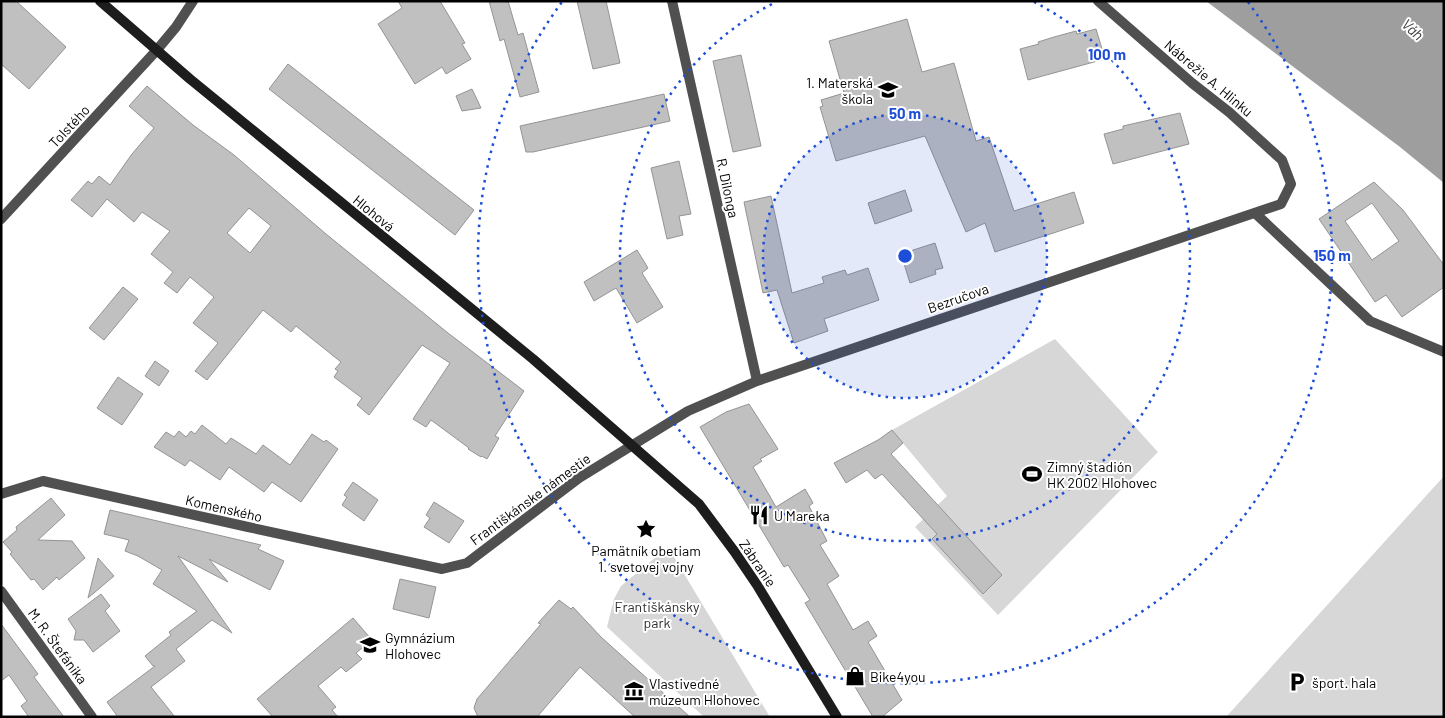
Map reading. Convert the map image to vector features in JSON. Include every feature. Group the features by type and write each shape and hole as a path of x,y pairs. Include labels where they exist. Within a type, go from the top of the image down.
{"main road":[{"name":"Hlohová","path":"100,1 156,51 533,358 631,446"},
{"name":"Zábranie","path":"631,446 699,504 757,585 837,717"}],"street":[{"name":"Tolstého","path":"1,219 156,51 176,27 192,1"},
{"name":"R. Dilonga","path":"672,1 757,381"},
{"name":"Nábrežie A. Hlinku","path":"1098,1 1192,83 1229,112 1282,160 1291,184"},
{"name":"Bezručova","path":"631,446 688,411 757,381 1281,204 1291,184"},
{"path":"1255,213 1370,321 1444,352"},
{"name":"Františkánske námestie","path":"442,569 467,563 579,478 631,446"},
{"name":"Komenského","path":"1,494 42,481 248,528 442,569"},
{"name":"M. R. Štefánika","path":"1,591 92,717"}],"green space":[{"name":"Zimný štadión HK 2002 Hlohovec","path":"1055,339 1158,452 998,615 915,527 947,496 892,430"},
{"path":"1444,476 1444,717 1226,717"},
{"name":"Františkánsky park","path":"668,547 770,717 704,717 607,627 614,599 621,586"}],"water":[{"name":"Váh","path":"1206,1 1444,1 1444,183 1400,147"}],"building":[{"path":"1,1 16,1 66,47 29,89 1,64"},
{"path":"398,1 440,1 465,43 462,44 471,59 446,74 442,67 415,84 378,24 402,8"},
{"path":"489,1 508,1 518,35 523,33 539,92 520,97 504,39 500,41"},
{"path":"577,1 606,1 620,63 593,69"},
{"path":"907,19 922,72 954,63 976,141 989,137 1014,211 1074,192 1084,223 995,252 985,223 966,232 925,136 836,161 820,107 823,106 821,100 844,93 829,41"},
{"path":"1096,29 1105,59 1028,80 1020,49 1076,31 1077,34"},
{"path":"741,55 761,146 733,152 713,61"},
{"path":"288,64 474,210 455,235 269,89"},
{"path":"147,86 193,125 234,155 326,234 448,333 524,391 495,436 499,438 487,459 468,449 431,420 426,427 413,419 450,363 422,345 369,415 357,405 362,398 334,377 338,371 335,369 341,362 296,326 291,332 263,310 207,380 195,371 218,343 193,323 214,297 190,277 177,293 164,283 173,272 151,254 170,231 142,212 134,222 107,199 92,217 71,200 88,181 92,184 99,176 110,185 132,154 154,128 129,106","holes":["249,208 271,226 250,253 227,233"]},
{"path":"472,89 481,108 462,111 456,96"},
{"path":"664,94 670,121 526,152 520,126"},
{"path":"1180,113 1189,144 1113,164 1104,134 1123,129 1123,126"},
{"path":"679,161 691,214 679,216 683,235 667,239 651,168"},
{"path":"1374,182 1403,210 1444,265 1444,287 1402,317 1386,295 1375,302 1319,219","holes":["1372,203 1399,241 1372,260 1345,221"]},
{"path":"905,190 912,211 875,224 868,203"},
{"path":"771,196 792,293 824,283 822,277 845,270 847,275 868,268 879,300 824,319 828,331 794,343 777,290 763,293 744,202"},
{"path":"935,243 943,268 935,270 936,274 910,283 901,254"},
{"path":"637,250 648,268 642,273 663,307 637,323 616,288 594,301 584,282"},
{"path":"123,287 138,299 104,340 89,328"},
{"path":"155,361 169,371 159,386 145,376"},
{"path":"118,377 143,394 122,425 97,408"},
{"path":"749,404 778,449 760,459 762,461 753,467 776,507 805,489 813,503 809,506 827,541 820,545 839,576 827,584 853,630 868,621 877,636 868,642 902,700 882,717 873,717 805,603 810,600 788,565 784,567 700,427 726,412"},
{"path":"202,425 226,444 231,438 256,454 263,445 290,465 312,434 324,442 326,440 338,449 301,502 272,482 264,492 229,467 220,480 190,460 185,466 154,447 166,432 174,437 179,431 186,437 191,431 195,434"},
{"path":"892,430 903,443 891,454 1002,575 983,594 932,539 937,534 882,474 875,479 867,470 846,483 834,463 878,440"},
{"path":"353,482 378,500 364,521 342,505 347,497 344,495"},
{"path":"51,498 65,515 38,540 72,541 85,558 59,580 57,577 43,590 34,579 31,580 3,542 17,530 16,527"},
{"path":"434,502 464,521 449,543 424,527 430,518 426,515"},
{"path":"110,510 261,545 258,549 284,561 270,590 209,559 228,582 178,556 232,633 212,620 176,649 185,661 151,687 175,717 118,717 107,702 155,666 145,656 171,635 169,632 197,611 153,584 162,570 125,551 129,540 104,534"},
{"path":"98,558 114,576 88,598"},
{"path":"400,579 436,587 429,618 393,609"},
{"path":"101,594 110,606 105,611 120,631 93,652 84,640 74,640 76,631 68,619"},
{"path":"559,600 571,609 573,607 601,637 690,717 635,717 580,667 537,717 478,717 474,708 477,699 541,624 538,623"},
{"path":"353,618 372,640 356,653 362,659 346,672 341,667 318,686 336,707 332,710 338,717 273,717 257,699"},
{"path":"1,624 38,674 34,677 64,717 29,717 21,706 27,701 9,675 1,681"}],"place":[{"name":"1. Materská škola","path":"888,90"},
{"name":"Zimný štadión HK 2002 Hlohovec","path":"1032,474"},
{"name":"U Mareka","path":"759,515"},
{"name":"Pamätník obetiam 1. svetovej vojny","path":"646,529"},
{"name":"Gymnázium Hlohovec","path":"370,645"},
{"name":"Bike4you","path":"855,676"},
{"name":"šport. hala","path":"1297,682"},
{"name":"Vlastivedné múzeum Hlohovec","path":"634,691"}]}
